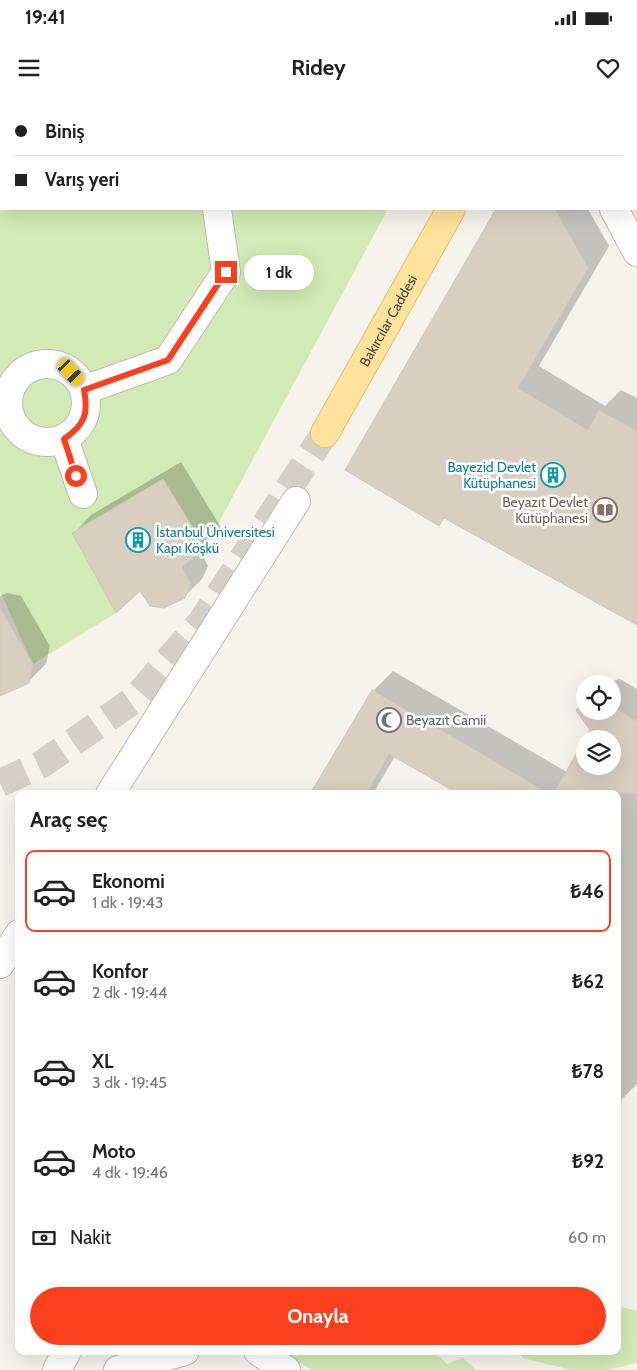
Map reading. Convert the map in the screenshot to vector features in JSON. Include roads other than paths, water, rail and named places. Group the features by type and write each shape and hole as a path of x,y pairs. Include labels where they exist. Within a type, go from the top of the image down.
{"main road":[{"name":"Bakırcılar Caddesi","path":"325,433 450,210"}],"street":[{"path":"84,390 168,360 226,272 217,210"},
{"path":"615,210 637,252"},
{"path":"51,364 64,368 71,372 84,390 86,411 81,424 76,431 64,439 53,442 39,442 29,438 5,418 11,387 26,370 39,365 51,364"},
{"path":"64,439 83,494"},
{"path":"113,790 296,501"},
{"path":"0,964 15,940"},
{"path":"57,1370 65,1355"},
{"path":"118,1370 171,1355"},
{"path":"264,1355 286,1370"}],"tunnel":[{"path":"0,783 42,764 135,699 202,621 325,433"}],"place":[{"name":"Bayezid Devlet Kütüphanesi","path":"553,475"},
{"name":"Beyazıt Devlet Kütüphanesi","path":"605,510"},
{"name":"İstanbul Üniversitesi Kapı Köşkü","path":"138,540"},
{"name":"Beyazıt Camii","path":"389,720"}]}
